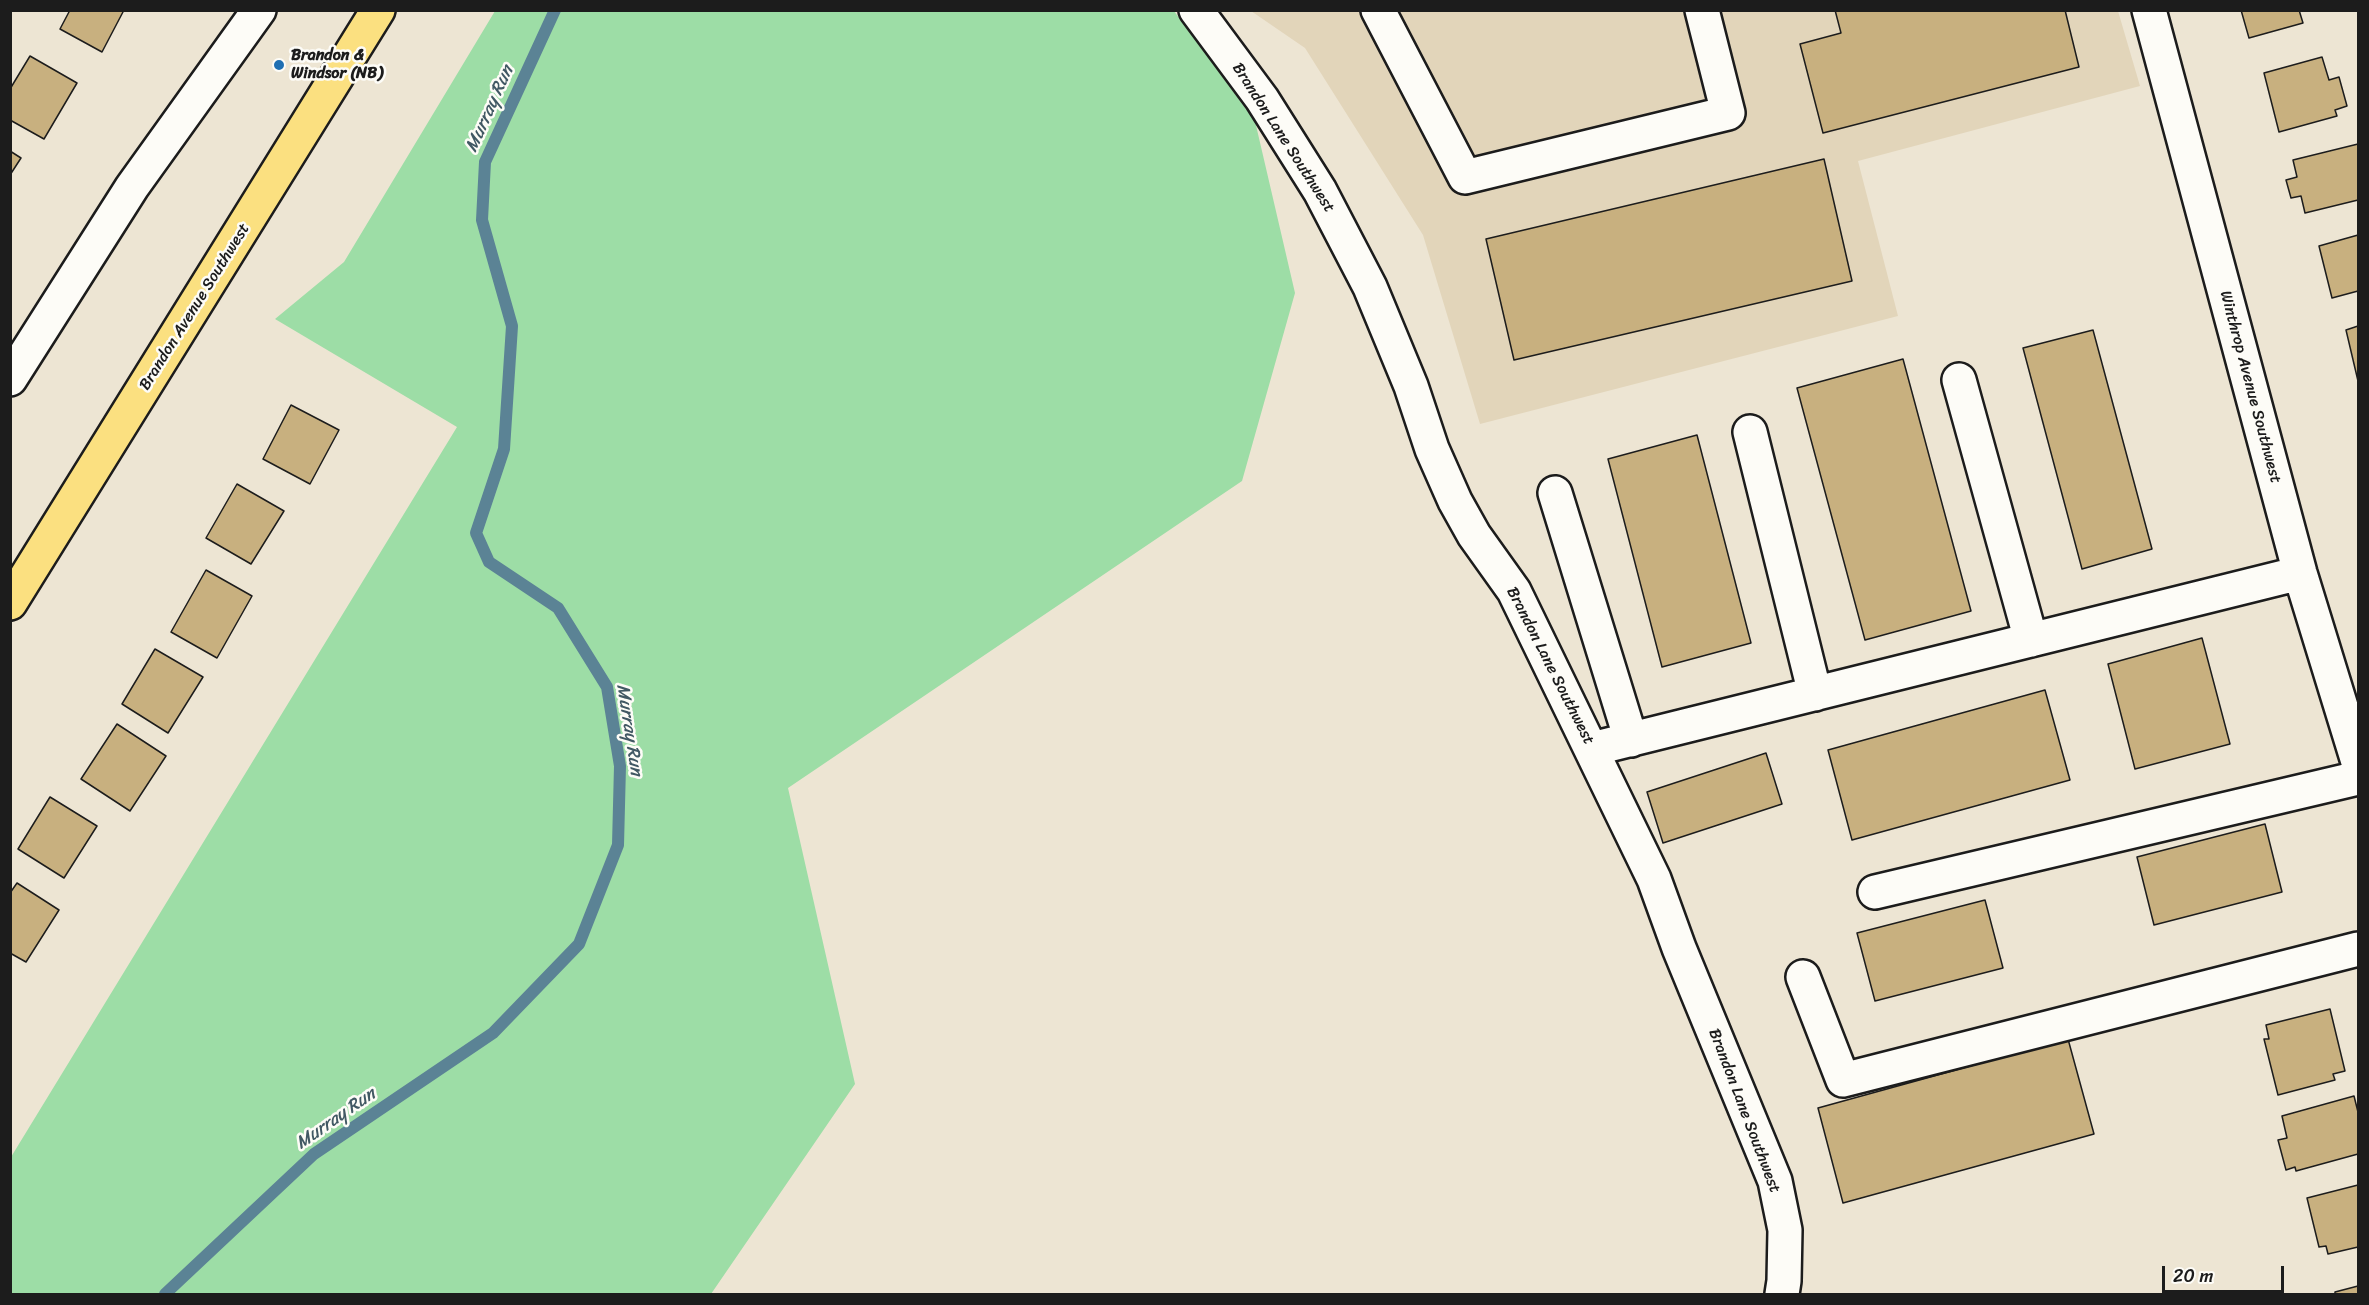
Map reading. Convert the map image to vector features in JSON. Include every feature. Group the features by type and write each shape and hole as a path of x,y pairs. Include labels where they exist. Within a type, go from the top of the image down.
{"main road":[{"name":"Brandon Avenue Southwest","path":"10,603 378,10"}],"street":[{"path":"10,380 132,187 259,10"},
{"name":"Brandon Lane Southwest","path":"1196,10 1262,99 1320,190 1370,287 1411,386 1432,449 1455,501 1474,534 1514,591 1653,879 1775,1181 1785,1230 1782,1294"},
{"path":"1378,10 1465,177 1728,113 1702,10"},
{"name":"Winthrop Avenue Southwest","path":"2149,10 2300,573 2358,762"},
{"path":"1959,380 2031,640"},
{"path":"1750,432 1815,694"},
{"path":"1555,493 1631,740"},
{"path":"1592,749 2300,573"},
{"path":"1875,892 2358,778"},
{"path":"1803,977 1843,1080 2358,949"}],"shaded area":[{"path":"1251,11 2118,11 2140,86 1858,161 1898,316 1480,424 1423,235 1305,48"}],"green space":[{"path":"495,11 1174,11 1255,121 1295,293 1242,481 788,788 855,1084 711,1294 11,1294 11,1157 457,427 275,319 344,262"}],"building":[{"path":"70,10 124,10 102,52 60,29"},
{"path":"1835,10 2065,10 2079,67 1823,133 1800,44 1841,33"},
{"path":"2241,10 2299,10 2303,23 2249,38"},
{"path":"30,56 77,83 44,139 10,120 10,89"},
{"path":"2322,57 2329,80 2339,77 2347,106 2335,110 2337,116 2279,132 2264,73"},
{"path":"2358,144 2358,200 2305,213 2301,196 2291,198 2286,180 2297,177 2293,160"},
{"path":"10,151 21,158 10,175"},
{"path":"1824,159 1852,281 1514,360 1486,239"},
{"path":"2358,235 2358,291 2332,298 2319,246"},
{"path":"2358,326 2358,381 2346,330"},
{"path":"2093,330 2152,549 2082,569 2023,348"},
{"path":"1903,359 1971,611 1865,640 1797,388"},
{"path":"291,405 339,430 310,484 263,459"},
{"path":"1697,435 1751,643 1662,667 1608,459"},
{"path":"237,484 284,511 251,564 206,538"},
{"path":"206,570 252,596 217,658 171,632"},
{"path":"2202,638 2230,744 2135,769 2108,664"},
{"path":"155,649 203,677 168,733 122,704"},
{"path":"2045,690 2070,780 1852,840 1828,750"},
{"path":"117,724 166,756 130,811 81,779"},
{"path":"1766,753 1782,804 1663,843 1647,792"},
{"path":"50,797 97,826 64,878 18,849"},
{"path":"2265,824 2282,892 2154,925 2137,857"},
{"path":"17,883 59,910 26,962 10,953 10,893"},
{"path":"1985,900 2003,968 1875,1001 1857,933"},
{"path":"2330,1009 2345,1071 2333,1074 2335,1080 2278,1095 2264,1039 2269,1039 2266,1025"},
{"path":"2068,1039 2094,1134 1843,1203 1818,1108"},
{"path":"2354,1096 2358,1112 2358,1154 2296,1171 2295,1167 2286,1170 2278,1140 2287,1138 2282,1116"},
{"path":"2358,1185 2358,1247 2328,1254 2326,1246 2319,1247 2307,1198"},
{"path":"2358,1286 2358,1294 2335,1294 2335,1292"}],"waterway":[{"name":"Murray Run","path":"165,1294 314,1154 493,1033 579,944 618,845 620,766 607,687 558,608 489,562 476,533 504,449 512,326 482,220 485,162 555,10"}],"place":[{"name":"Brandon & Windsor (NB)","path":"279,65"}]}
